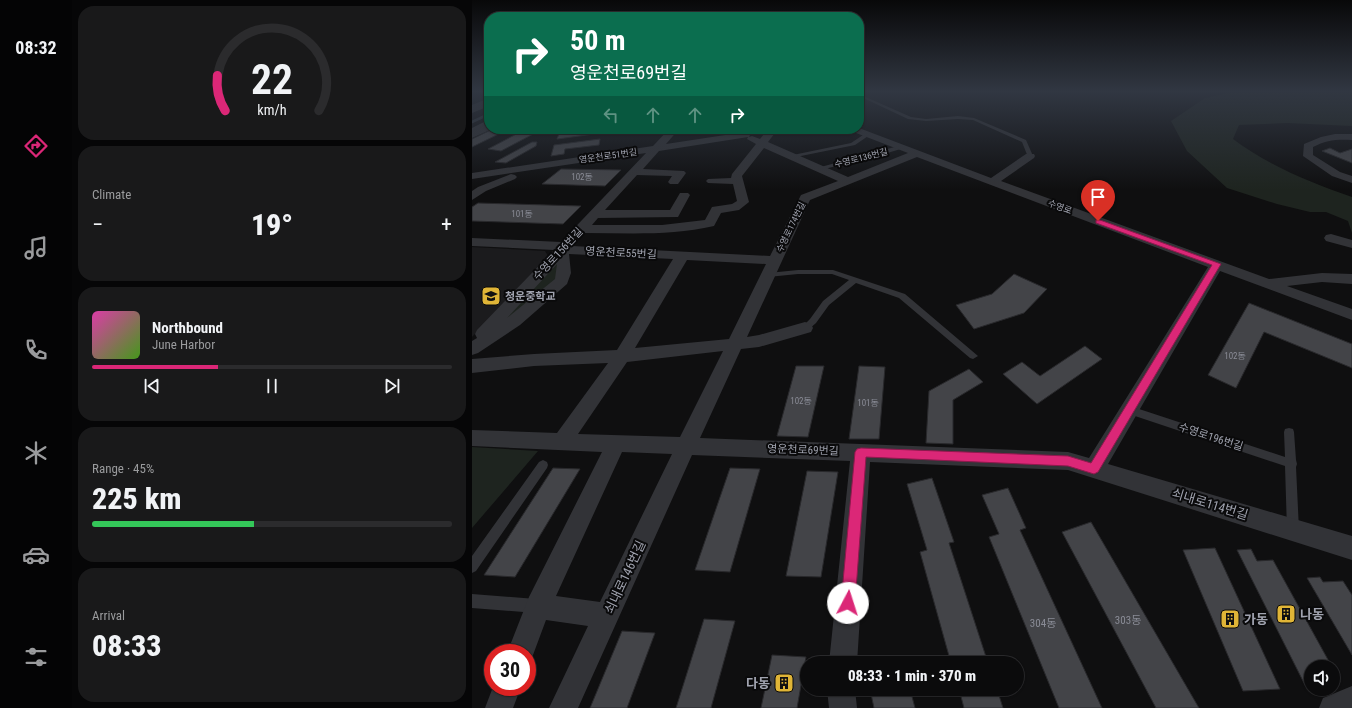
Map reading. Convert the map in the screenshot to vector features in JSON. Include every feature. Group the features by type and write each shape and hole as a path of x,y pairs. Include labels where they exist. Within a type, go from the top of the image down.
{"street":[{"path":"472,131 484,125"},
{"path":"472,135 484,129"},
{"name":"수영로","path":"864,133 992,182 1352,315"},
{"name":"수영로156번길","path":"472,347 669,134"},
{"name":"영운천로51번길","path":"472,176 654,150 725,134"},
{"name":"수영로136번길","path":"744,134 848,181"},
{"path":"580,229 683,228 710,223 716,210 734,207 743,202 736,176 748,164 769,134"},
{"path":"1352,137 1340,136 1320,139 1308,146 1308,156 1336,174 1352,180"},
{"name":"수영로174번길","path":"686,446 805,198 918,153"},
{"path":"992,182 1030,156"},
{"path":"472,196 533,167"},
{"path":"633,172 680,172 674,182"},
{"path":"712,181 737,180"},
{"path":"594,214 674,214 684,195"},
{"path":"562,441 622,356 678,256 683,228"},
{"path":"1331,238 1352,244"},
{"name":"영운천로55번길","path":"472,242 678,256 775,260"},
{"path":"472,347 514,321 562,281 564,274 563,248"},
{"path":"1094,469 1217,264"},
{"name":"수영로","path":"1268,283 1333,277 1352,279"},
{"path":"472,366 534,360 622,356 735,344 759,341 805,328"},
{"name":"영운천로69번길","path":"472,438 1068,461"},
{"path":"523,644 538,606 616,443"},
{"name":"쇠내로146번길","path":"563,708 686,446"},
{"path":"844,656 861,452"},
{"name":"쇠내로114번길","path":"1068,461 1352,548"},
{"path":"538,606 606,616"},
{"path":"499,708 504,696"},
{"path":"842,696 843,708"},
{"path":"1333,708 1352,700"}],"lane":[{"path":"985,124 1024,141 1030,156"},
{"name":"수영로136번길","path":"791,156 853,144 868,134"},
{"name":"수영로136번길","path":"818,168 872,156 902,147"},
{"path":"803,153 816,164 818,168"},
{"path":"768,275 798,272 833,272 902,296 973,356"},
{"path":"805,328 813,322 826,303 855,279"},
{"name":"수영로196번길","path":"1130,410 1292,464"},
{"path":"1289,432 1292,464 1293,530"},
{"path":"472,567 544,465"},
{"path":"472,601 538,606"}],"shaded area":[{"path":"1173,124 1262,124 1239,125 1233,139 1275,165 1305,179 1352,197 1352,233 1348,221 1326,212 1310,212 1277,204 1227,188 1187,151"},
{"path":"1310,124 1352,124 1352,126"},
{"name":"청운중학교","path":"472,247 545,251 548,256 472,337"},
{"path":"558,261 556,282 498,326"},
{"path":"472,447 538,451 472,528"}],"building":[{"path":"484,133 499,134 472,147 472,139"},
{"path":"516,134 533,134 501,151 488,149"},
{"path":"559,134 594,134 557,139"},
{"path":"600,139 599,145 565,149 564,154 551,156 554,145"},
{"path":"532,142 537,142 536,146 506,163 495,162"},
{"path":"1330,148 1340,153 1352,149 1352,163 1322,151"},
{"path":"561,169 621,170 605,186 542,184"},
{"path":"478,203 581,206 563,224 472,221 472,207"},
{"path":"1014,274 1047,289 1024,313 974,329 956,305 992,294"},
{"path":"1249,303 1352,344 1352,368 1264,332 1236,388 1208,375"},
{"path":"1085,346 1102,359 1037,404 1003,374 1022,362 1040,376"},
{"path":"796,366 824,366 808,437 777,436"},
{"path":"859,366 885,367 879,439 849,439"},
{"path":"969,369 983,382 953,400 953,444 926,443 929,391"},
{"path":"553,468 580,469 515,577 484,575"},
{"path":"730,468 760,469 730,572 695,570"},
{"path":"807,471 838,472 821,577 786,576"},
{"path":"932,478 954,542 949,543 986,656 949,656 920,552 927,550 907,484"},
{"path":"1008,488 1026,528 1020,530 1102,708 1059,708 989,537 999,534 982,495"},
{"path":"1091,522 1199,708 1156,708 1062,532"},
{"name":"가동","path":"1215,548 1280,689 1243,691 1183,550"},
{"name":"나동","path":"1251,549 1257,561 1273,560 1328,660 1304,660 1304,683 1237,550"},
{"path":"1320,577 1323,582 1343,581 1352,595 1352,655 1307,578"},
{"path":"704,619 735,621 711,708 676,708"},
{"path":"622,631 655,633 627,708 590,708"},
{"name":"다동","path":"772,655 800,657 800,691 797,708 761,708"},
{"path":"871,696 912,696 915,708 874,708"},
{"path":"961,696 999,696 1003,708 964,708"}],"place":[{"name":"청운중학교","path":"491,296"},
{"name":"나동","path":"1286,614"},
{"name":"가동","path":"1230,619"},
{"name":"다동","path":"784,683"}],"route":[{"path":"848,603 861,452 1068,461 1094,469 1217,264 1098,221"}]}
